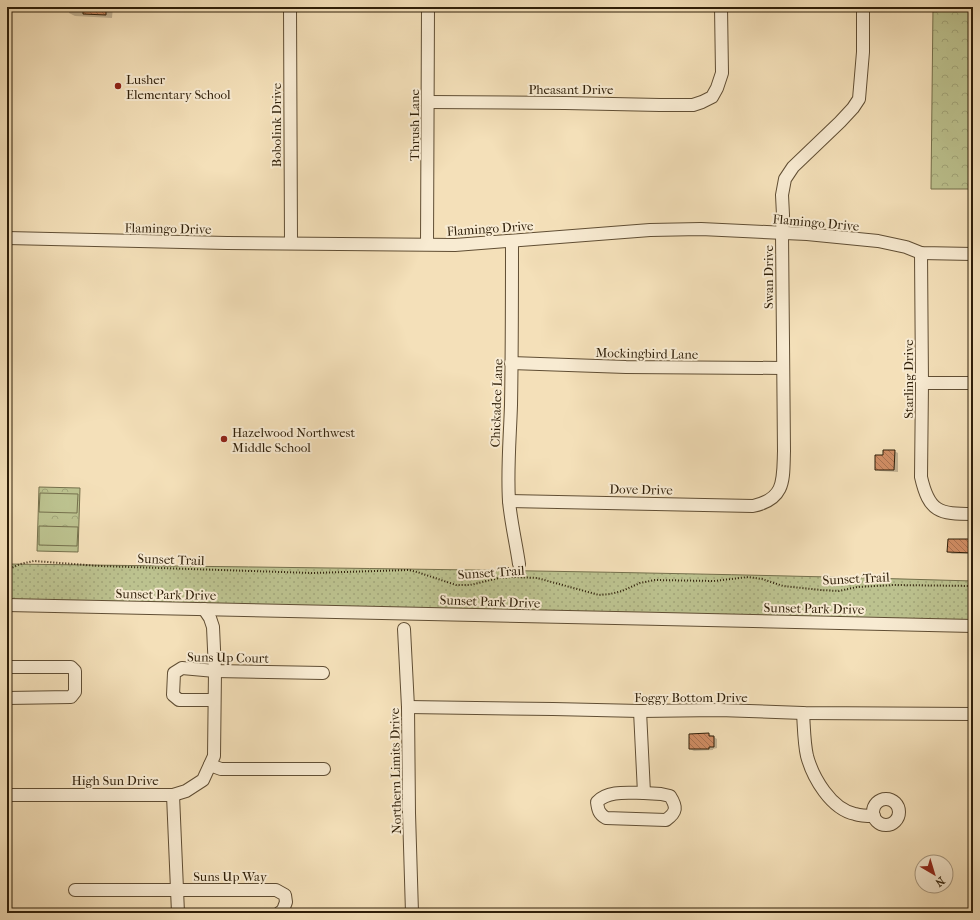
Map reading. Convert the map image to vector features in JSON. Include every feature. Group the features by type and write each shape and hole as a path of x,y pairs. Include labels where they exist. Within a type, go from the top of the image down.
{"street":[{"name":"Bobolink Drive","path":"290,7 291,244"},
{"name":"Thrush Lane","path":"427,244 428,7"},
{"name":"Pheasant Drive","path":"428,102 693,105 712,97 722,74 722,7"},
{"name":"Swan Drive","path":"770,500 778,492 783,480 782,195 785,179 793,167 840,122 859,99 863,52 863,7"},
{"name":"Flamingo Drive","path":"7,238 220,243 454,245 650,230 701,229 807,234 878,241 906,247 921,253 973,254"},
{"name":"Chickadee Lane","path":"512,241 509,500 519,564"},
{"name":"Starling Drive","path":"921,253 921,477 924,490 930,503 938,509 949,514 973,514"},
{"name":"Mockingbird Lane","path":"511,363 626,367 783,368"},
{"path":"922,383 973,383"},
{"name":"Dove Drive","path":"509,500 753,506 770,500"},
{"name":"Sunset Park Drive","path":"7,605 386,612 501,616 973,626"},
{"name":"High Sun Drive","path":"7,795 173,794 186,791 203,780 214,756 215,671 213,627 210,618 204,609"},
{"name":"Northern Limits Drive","path":"404,629 408,707 412,913"},
{"path":"7,667 71,667 75,671 75,692 72,697 7,698"},
{"name":"Suns Up Court","path":"214,700 179,700 173,696 174,673 182,668 215,671 323,673"},
{"name":"Foggy Bottom Drive","path":"408,707 973,714"},
{"path":"640,711 644,793"},
{"path":"803,713 807,756 821,788 830,798 854,814 874,816"},
{"path":"210,765 221,769 324,769"},
{"path":"644,793 670,796 675,802 675,810 672,816 666,820 606,818 600,814 597,802 602,797 611,794 644,793"},
{"name":"Suns Up Way","path":"173,794 178,913"},
{"name":"Suns Up Way","path":"75,890 276,890 285,895 286,902 283,910 279,913"}],"path":[{"name":"Sunset Trail","path":"7,570 20,564 34,561 100,566 304,573 409,570 449,583 464,586 513,577 537,578 599,595 622,591 640,583 655,580 714,581 748,577 762,579 783,586 839,591 857,587 894,585 973,586"}],"green space":[{"path":"933,7 973,7 973,189 931,189"},
{"path":"39,487 80,488 78,552 37,551"},
{"path":"40,493 78,494 77,513 39,512"},
{"path":"39,526 78,527 77,546 39,545"},
{"path":"7,564 611,572 973,581 973,621 7,600"}],"building":[{"path":"83,7 106,7 106,15 83,14"},
{"path":"883,450 895,450 894,470 875,470 875,455 883,455"},
{"path":"948,539 973,539 973,553 947,552"},
{"path":"709,733 709,736 714,736 714,747 709,747 709,749 689,749 689,734"}],"place":[{"name":"Lusher Elementary School","path":"118,86"},
{"name":"Hazelwood Northwest Middle School","path":"224,439"}]}
